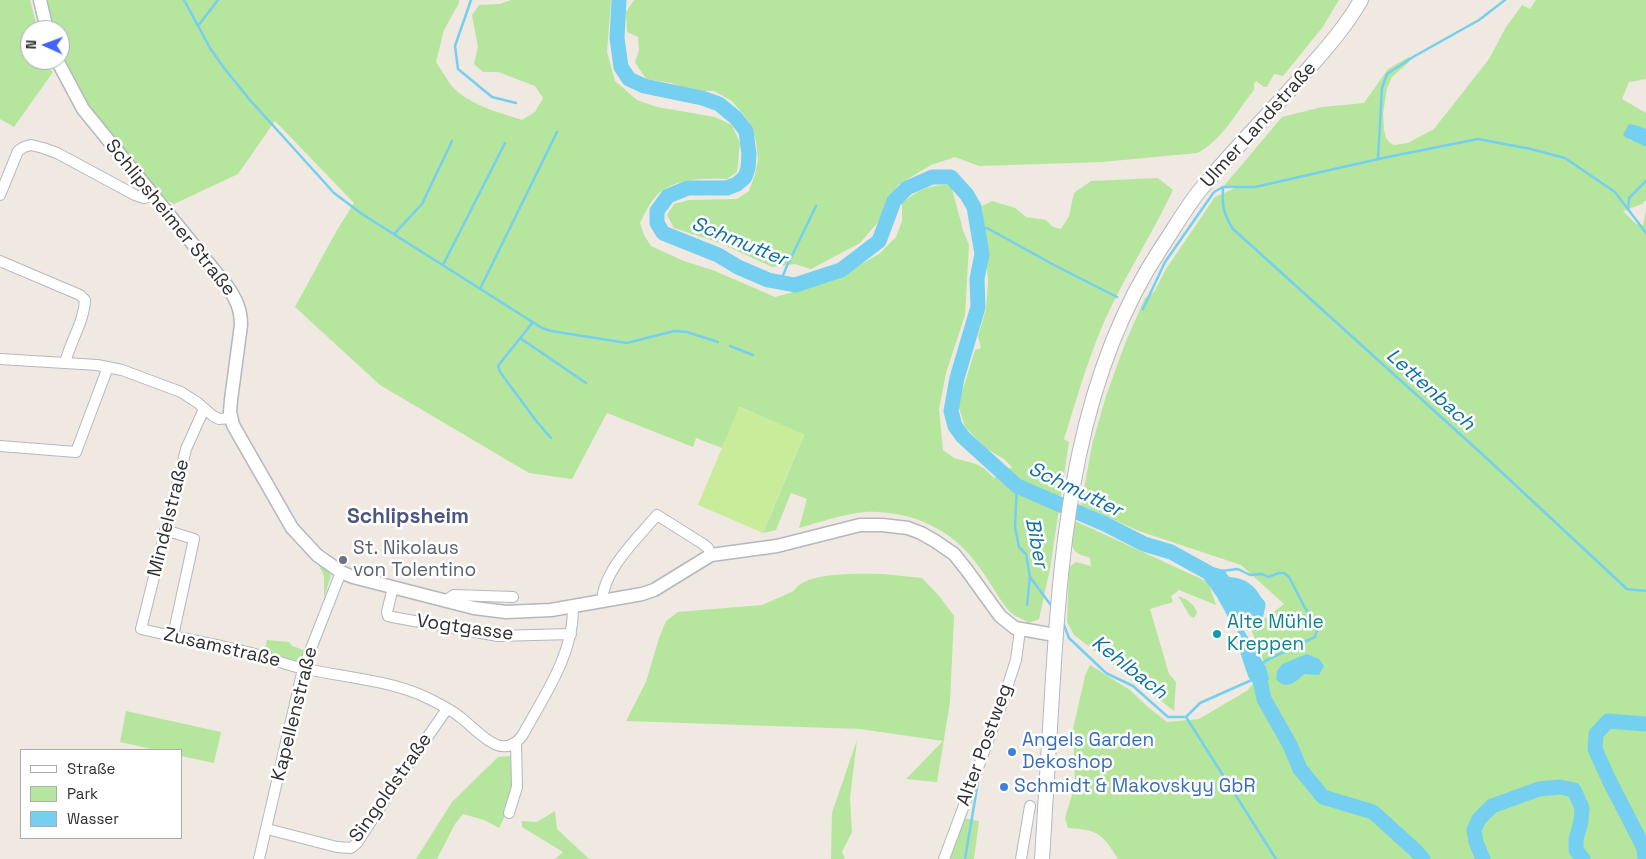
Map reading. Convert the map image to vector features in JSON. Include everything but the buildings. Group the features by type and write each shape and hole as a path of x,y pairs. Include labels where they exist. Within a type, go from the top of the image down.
{"main road":[{"name":"Ulmer Landstraße","path":"1042,859 1059,590 1072,492 1083,433 1098,381 1129,304 1158,252 1200,190 1332,43 1361,0"}],"street":[{"path":"40,0 45,20"},
{"name":"Schlipsheimer Straße","path":"62,70 83,109 227,286 237,302 241,313 241,325 231,400 231,418 236,432 292,528 317,555 341,572 353,577 481,609 528,612 574,607 642,594 654,590 711,555 777,546 860,526 882,525 908,528 936,541 954,554 1000,616 1010,624 1020,630 1056,631"},
{"path":"0,195 18,151 31,145 57,153 135,195 144,198 153,196"},
{"path":"0,261 80,295 85,300 84,309 65,363"},
{"path":"0,359 65,363 122,370 181,392 219,419 231,418"},
{"path":"0,446 76,452 108,367"},
{"name":"Mindelstraße","path":"141,629 186,449 204,409"},
{"path":"602,602 604,584 615,566 657,515 703,544 708,548 711,555"},
{"path":"166,530 194,539 173,636"},
{"name":"Kapellenstraße","path":"259,859 268,829 303,669 341,572"},
{"name":"Vogtgasse","path":"393,587 387,612 388,616 498,636 571,634"},
{"name":"Schlipsheimer Straße","path":"445,601 454,595 513,597"},
{"path":"509,813 517,787 516,743 522,736 561,664 571,634 574,607"},
{"name":"Zusamstraße","path":"141,629 253,654 303,669 384,684 420,695 447,709 462,718 490,742 500,746 516,743"},
{"name":"Alter Postweg","path":"944,859 1001,706 1016,660 1020,630"},
{"name":"Singoldstraße","path":"268,829 337,847 351,848 357,843 447,709"},
{"path":"1021,859 1030,806"}],"green space":[{"path":"0,0 30,0 35,20 20,20 20,70 50,70 53,72 14,127 0,119"},
{"path":"47,0 459,0 444,30 436,62 451,85 466,98 493,111 522,120 535,112 543,98 535,86 498,72 483,72 474,64 478,47 472,15 479,5 500,4 511,0 611,0 607,52 615,81 637,100 657,107 715,117 732,125 740,143 737,172 727,179 700,179 682,182 666,188 656,196 640,223 644,235 651,246 775,297 829,282 879,254 896,237 902,221 902,203 924,189 951,185 969,245 965,315 946,373 939,409 943,450 954,458 976,464 985,469 994,478 1012,467 1004,459 987,449 965,427 958,405 975,350 981,348 978,336 986,309 988,283 982,206 992,201 1015,208 1026,217 1046,220 1053,227 1061,229 1069,216 1074,193 1091,181 1158,178 1173,190 1103,325 1064,439 1069,442 1050,569 1039,619 1029,623 1011,613 979,567 959,544 935,527 921,521 892,514 868,512 838,517 799,528 807,499 791,493 776,530 763,533 804,435 740,407 722,448 696,438 693,447 607,413 572,479 529,473 380,385 295,307 354,203 275,121 238,174 174,204 164,199 109,134 85,100 70,69 70,20 52,20"},
{"path":"634,0 1339,0 1322,28 1283,76 1274,74 1267,87 1256,81 1254,90 1222,133 1197,153 1102,162 979,166 955,157 931,165 898,185 878,222 860,243 811,269 795,264 772,267 720,243 674,228 667,215 674,204 689,200 737,199 749,191 758,160 756,141 747,119 732,101 714,91 695,91 671,83 646,79 635,62 639,50 638,37 627,32 626,12"},
{"path":"1536,0 1646,0 1646,79 1629,82 1622,99 1646,113 1646,129 1639,126 1629,140 1639,142 1646,147 1646,200 1642,204 1623,211 1636,224 1643,225 1646,210 1646,859 1118,859 1108,843 1098,834 1086,830 1068,828 1065,818 1075,785 1073,729 1085,676 1090,665 1130,690 1167,722 1199,719 1248,690 1266,667 1251,629 1284,604 1241,565 1139,531 1081,505 1092,445 1106,396 1126,341 1145,298 1154,292 1166,269 1215,197 1235,188 1223,187 1282,117 1322,107 1364,103 1388,69 1409,57 1410,61 1392,77 1387,88 1383,114 1384,130 1386,138 1390,143 1394,145 1408,143 1434,129 1489,59 1506,27 1522,5 1530,9"},
{"path":"739,407 804,434 763,533 698,505"},
{"path":"1075,521 1208,582 1216,605 1179,590 1171,596 1173,602 1150,609 1169,674 1176,682 1174,711 1074,635 1067,622 1069,567 1076,562 1091,566 1090,558 1079,554 1073,548 1072,539"},
{"path":"318,563 325,567 331,575 324,598 324,576"},
{"path":"883,574 922,578 940,597 954,616 950,702 937,782 906,779 943,741 860,729 626,721 646,682 666,621 678,612 762,605 794,591 800,585 810,580 835,575"},
{"path":"1178,596 1192,604 1197,613 1194,618 1190,616"},
{"path":"267,640 289,642 292,646 304,650 300,662 265,651"},
{"path":"126,711 221,732 214,763 182,756 182,749 152,749 120,742"},
{"path":"857,740 850,798 852,832 842,852 845,859 831,859 832,813"},
{"path":"514,756 510,806 499,828 484,820 463,814 455,824 437,859 416,859 452,802 498,757"},
{"path":"555,811 557,829 589,859 555,859 563,852 522,827 522,821 537,822"},
{"path":"963,818 979,821 974,859 950,859"}],"water":[{"path":"1629,124 1646,129 1646,147 1623,135"},
{"path":"1213,567 1224,570 1252,611 1250,621 1243,625 1241,622 1243,629 1266,667 1269,679 1263,694 1248,676 1235,637 1239,635 1235,625 1231,625 1207,577 1209,570"},
{"path":"1307,654 1319,659 1324,666 1319,675 1304,674 1287,685 1280,683 1276,679 1277,671 1282,664"}],"waterway":[{"path":"184,0 210,48 250,100 334,193 362,214 542,328 627,343 674,331 687,332 718,342"},
{"path":"198,26 218,0"},
{"path":"471,0 455,46 458,69 492,97 516,103"},
{"name":"Schmutter","path":"619,0 617,38 621,67 629,79 644,86 702,98 719,104 736,118 746,131 749,154 745,177 737,184 727,188 688,188 668,196 657,211 657,223 663,233 718,255 738,267 768,280 795,285 841,270 879,241 894,201 907,188 932,177 951,177 967,195 974,207 982,254 977,279 978,307 957,378 951,411 955,426 963,437 1017,486 1105,524 1144,544 1171,552 1209,573 1220,588"},
{"path":"1378,159 1382,88 1387,74 1479,20 1505,0"},
{"path":"480,289 557,132"},
{"name":"Lettenbach","path":"1143,309 1165,262 1214,192 1223,187 1255,187 1478,139 1531,149 1565,158 1615,192 1646,233"},
{"path":"394,234 422,204 452,141"},
{"path":"443,265 505,143"},
{"path":"1628,210 1629,198 1646,181"},
{"name":"Lettenbach","path":"1223,187 1224,209 1233,229 1482,454 1627,589 1646,591"},
{"path":"780,283 816,206"},
{"name":"Lettenbach","path":"979,229 987,228 1117,297"},
{"path":"533,322 498,366 500,372 551,438"},
{"path":"520,338 586,383"},
{"path":"730,346 753,355"},
{"name":"Biber","path":"1017,486 1015,527 1019,547 1026,554 1030,577 1027,605"},
{"path":"1221,571 1238,569 1250,575 1262,574 1268,577 1284,573 1289,577 1305,608 1314,620 1317,630 1315,637 1265,661 1262,665"},
{"name":"Kehlbach","path":"1030,577 1053,608"},
{"name":"Schmutter","path":"1221,590 1219,585 1231,585 1241,587 1248,592 1258,605 1256,614 1252,618"},
{"name":"Kehlbach","path":"1062,620 1069,638 1106,673 1133,686 1168,717 1186,717 1276,859"},
{"name":"Schmutter","path":"1259,675 1264,699 1290,745 1300,769 1323,797 1373,812 1423,859"},
{"name":"Kehlbach","path":"1186,717 1200,703 1254,679"},
{"name":"Schmutter","path":"1645,859 1644,848 1595,749 1596,734 1608,721 1646,724"},
{"name":"Biber","path":"965,859 978,782"},
{"name":"Schmutter","path":"1483,859 1476,842 1474,830 1479,819 1492,806 1539,789 1560,787 1574,790 1582,808 1576,850 1583,859"}],"place":[{"name":"St. Nikolaus von Tolentino","path":"343,560"},
{"name":"Alte Mühle Kreppen","path":"1217,634"},
{"name":"Angels Garden Dekoshop","path":"1012,752"},
{"name":"Schmidt & Makovskyy GbR","path":"1004,787"}],"district":[{"name":"Schlipsheim","path":"408,517"}]}
